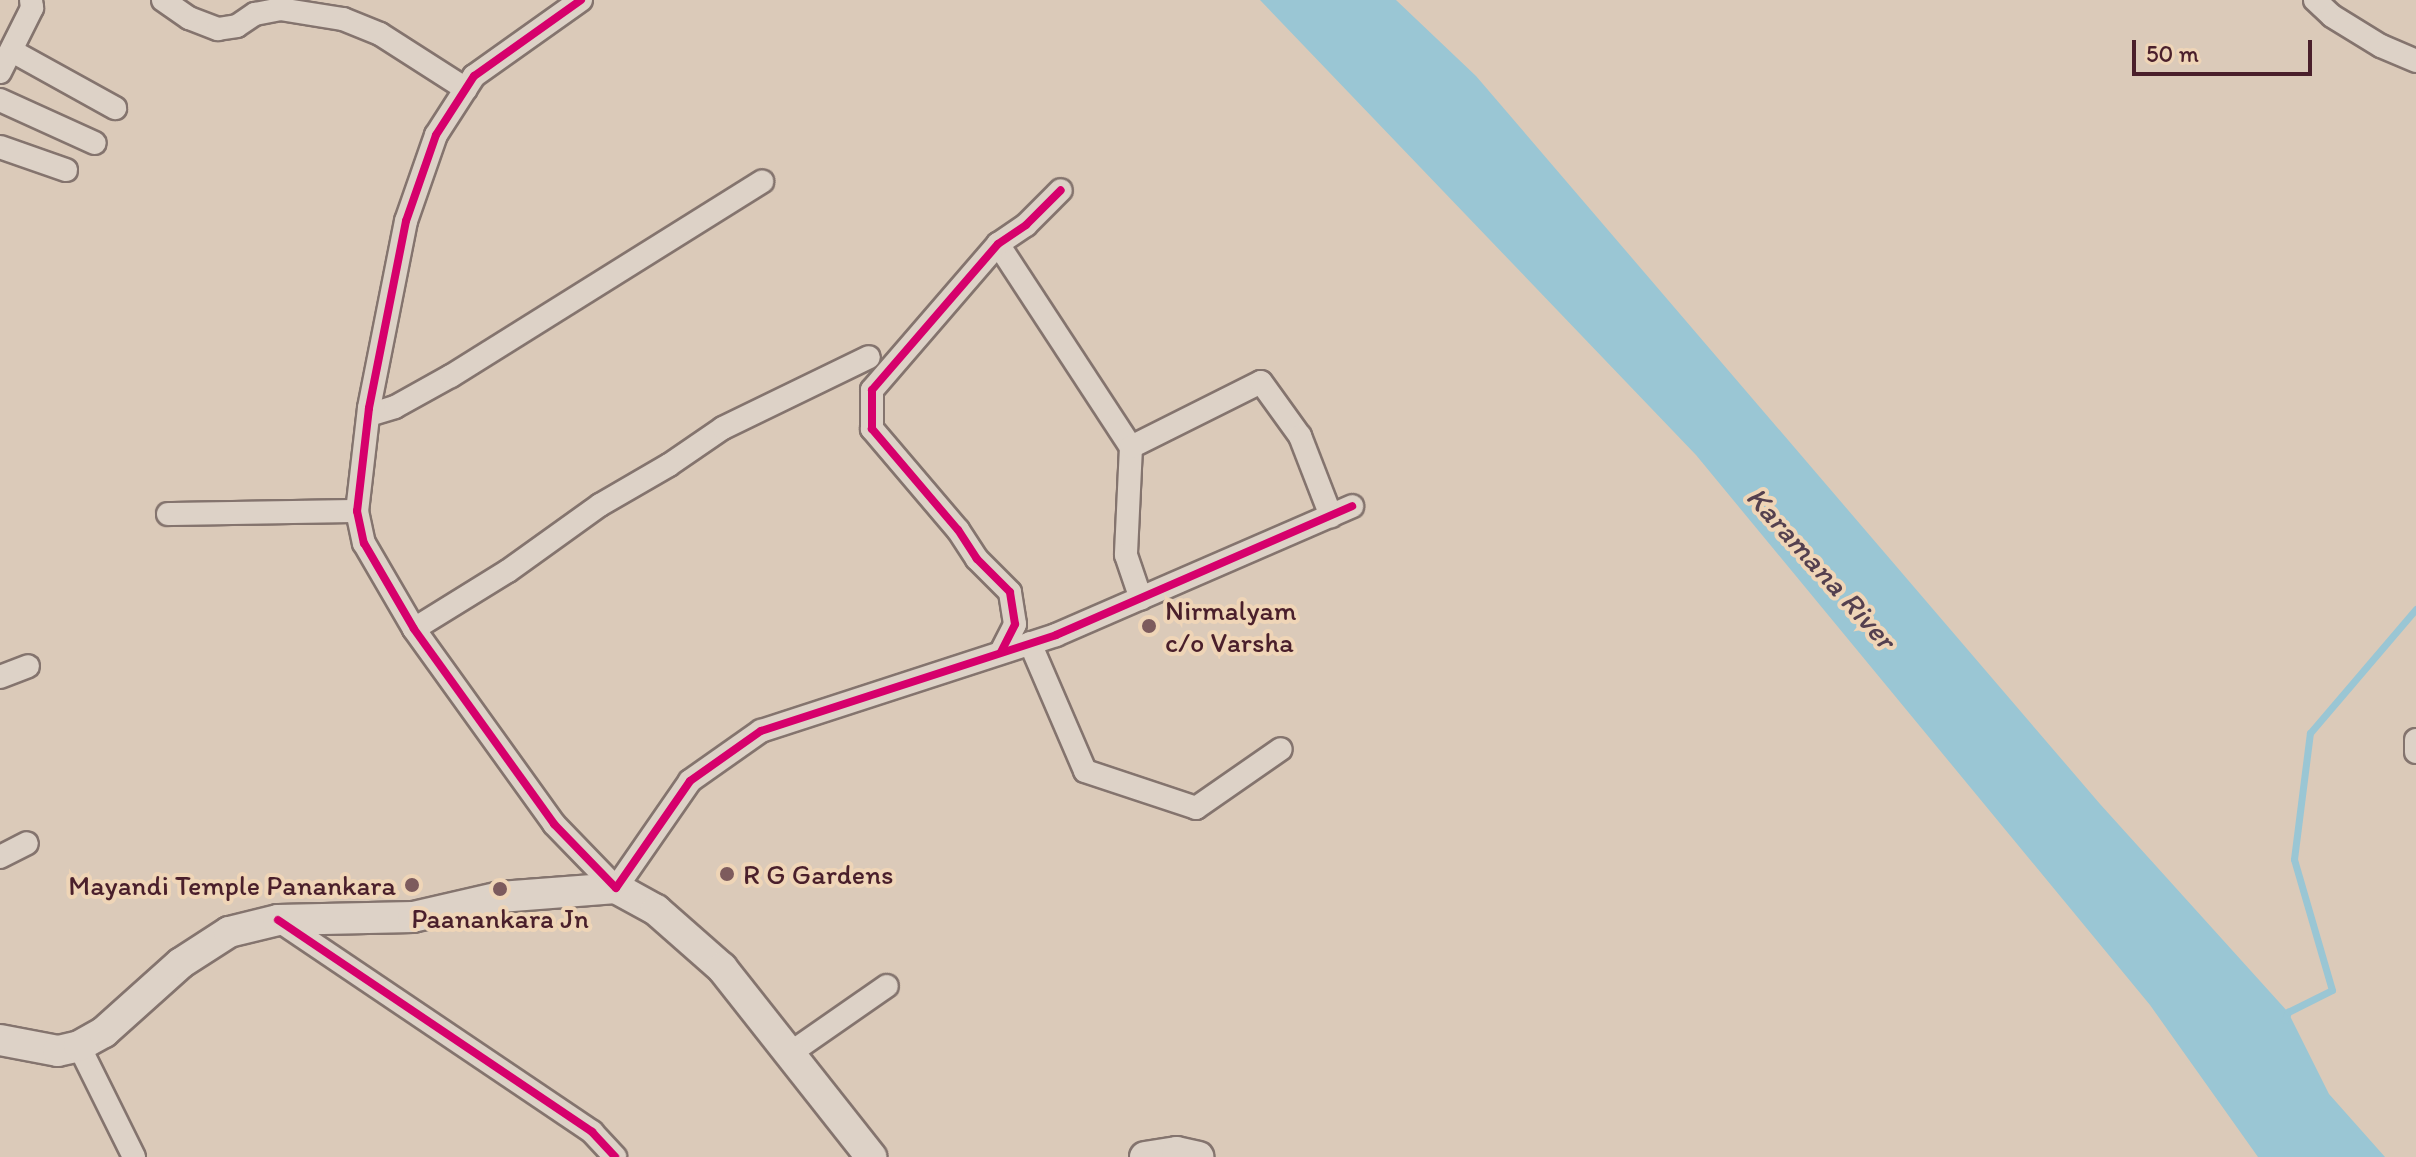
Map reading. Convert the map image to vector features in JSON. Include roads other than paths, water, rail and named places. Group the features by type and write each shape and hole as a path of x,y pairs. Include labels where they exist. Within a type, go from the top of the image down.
{"main road":[{"path":"4,1047 58,1051 79,1046 104,1032 181,963 229,932 278,920 413,917 500,897 616,888 656,910 712,959 871,1157"},
{"path":"1145,1157 1177,1152 1198,1157"}],"street":[{"path":"0,72 32,8 31,0"},
{"path":"163,0 189,18 218,29 237,26 255,14 280,9 343,19 380,34 466,89"},
{"path":"581,0 474,76 436,135 406,221 369,415 357,511 364,543 414,629 554,824 616,888 690,781 761,731 1030,643 1141,599 1190,573 1269,544 1352,506"},
{"path":"2315,0 2332,16 2381,46 2416,61"},
{"path":"12,51 115,108"},
{"path":"0,100 95,143"},
{"path":"0,147 66,170"},
{"path":"369,415 395,407 451,376 762,182"},
{"path":"1001,652 1015,624 1010,592 977,559 958,530 872,429 872,390 998,244 1026,225 1061,190"},
{"path":"998,244 1131,447 1126,555 1141,599"},
{"path":"414,629 508,571 600,505 669,465 723,428 869,357"},
{"path":"1131,447 1261,382 1300,436 1331,516"},
{"path":"168,514 357,511"},
{"path":"1030,643 1085,771 1196,808 1281,749"},
{"path":"0,677 28,666"},
{"path":"2416,740 2416,752"},
{"path":"0,857 27,843"},
{"path":"278,920 592,1132 615,1157"},
{"path":"789,1054 887,986"},
{"path":"79,1046 134,1157"}],"water":[{"name":"Karamana River","path":"1260,0 1396,0 1476,76 2100,804 2288,1012 2329,1094 2385,1157 2258,1157 2150,1005 1696,455"}],"waterway":[{"path":"2285,1020 2288,1012 2332,990 2294,859 2310,733 2416,609"}],"place":[{"name":"Nirmalyam c/o Varsha","path":"1149,626"},
{"name":"R G Gardens","path":"727,874"},
{"name":"Mayandi Temple Panankara","path":"412,885"},
{"name":"Paanankara Jn","path":"500,889"}]}
